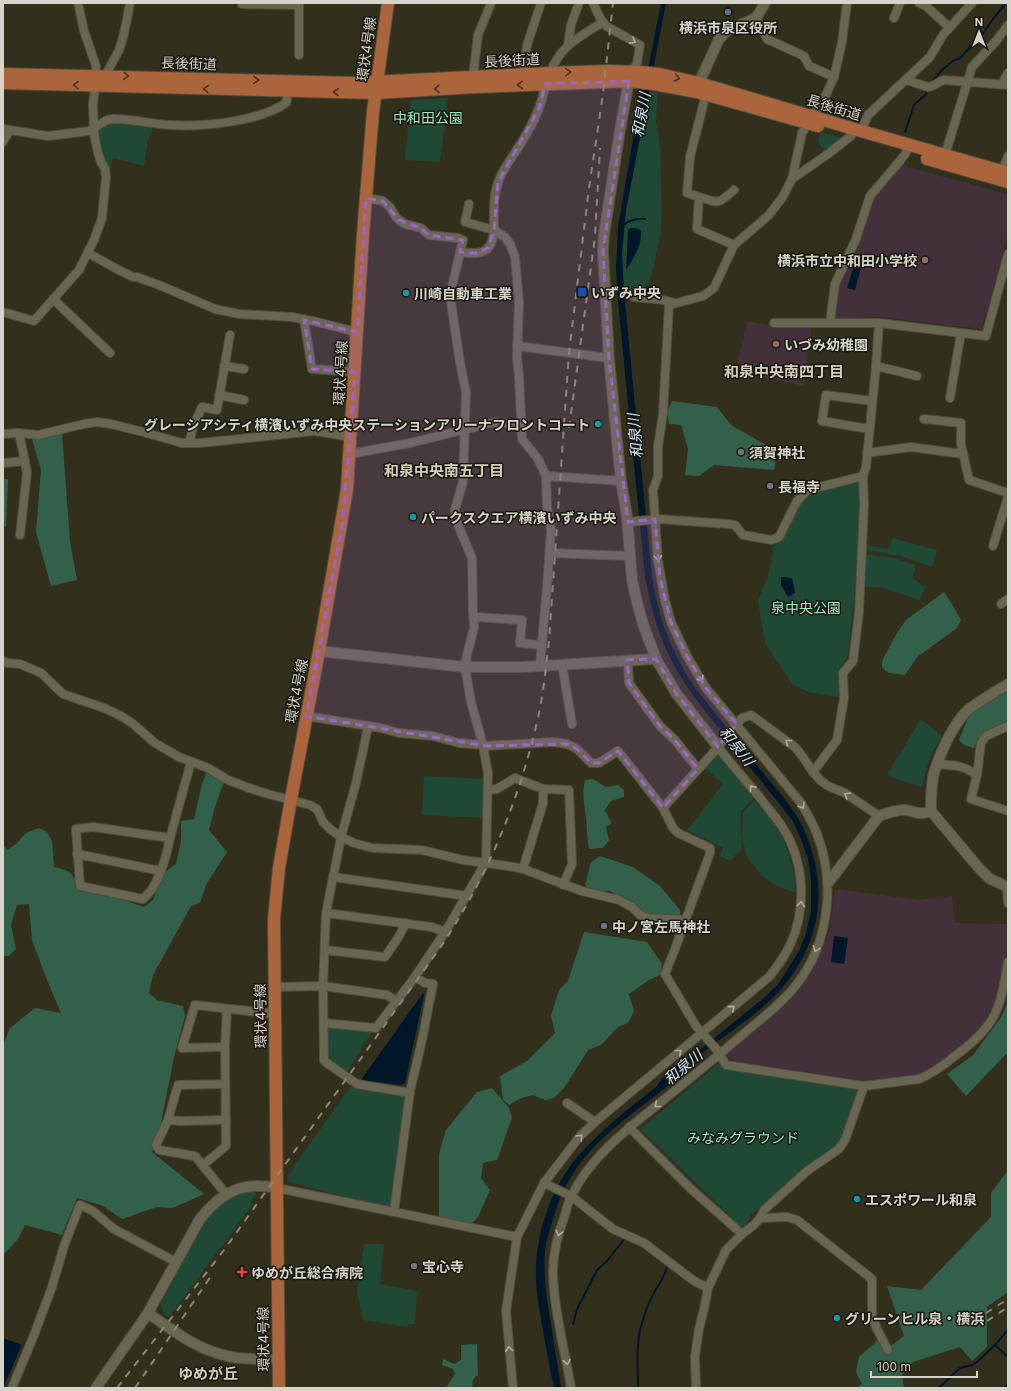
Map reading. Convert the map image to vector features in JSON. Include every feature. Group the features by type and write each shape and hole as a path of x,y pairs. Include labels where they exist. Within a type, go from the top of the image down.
{"main road":[{"name":"環状4号線","path":"279,1388 274,919 279,868 343,519 347,489 366,198 376,87 388,3"},
{"name":"長後街道","path":"3,74 289,91 547,78 634,76 655,79 701,90 810,120 907,149 1008,182"},
{"name":"長後街道","path":"3,83 99,79 258,80 376,87 473,77 523,75 547,78"},
{"name":"長後街道","path":"907,149 945,155 1005,172"}],"street":[{"path":"78,3 84,31 99,79"},
{"path":"3,312 34,321 79,270 94,240 102,218 106,180 105,169 98,153 94,128 93,103 99,79 109,66 118,50 130,3"},
{"path":"242,3 270,6 299,4 299,55"},
{"path":"473,77 478,34 491,3"},
{"path":"523,75 527,45 541,3"},
{"path":"568,45 571,25 579,3"},
{"path":"513,1388 506,1311 517,1236 548,1185 556,1167 580,1136 595,1122 704,1035 770,976 782,959 791,942 797,927 802,897 797,859 784,829 720,744 676,693 656,659 642,624 636,602 630,556 630,521 621,481 609,358 602,252 620,130 634,76 640,45 606,26 593,3"},
{"path":"734,190 721,201 716,202 687,193 690,157 701,90 719,39 724,34 756,18 765,3"},
{"path":"571,1388 555,1293 553,1272 555,1251 560,1228 570,1195 589,1169 610,1145 629,1127 718,1052 783,1000 802,976 816,950 822,934 826,912 828,883 824,856 817,834 801,802 735,726 706,688 687,656 671,622 660,572 653,519 653,490 658,476 658,446 663,414 667,317 669,305 703,296 714,288 734,246 768,216 782,198 792,179 802,133 826,95 834,77 842,42 847,3"},
{"path":"894,18 900,3"},
{"path":"919,3 926,6 949,27"},
{"path":"792,179 856,134 868,115 930,57 949,27 972,3"},
{"path":"756,18 767,39 804,56 809,66 834,77"},
{"path":"460,252 475,253 481,252 488,248 494,230 494,210 498,182 523,141 539,108 547,78 555,60 568,45 603,22"},
{"path":"945,155 972,67 997,40 1008,25"},
{"path":"906,80 929,86 938,81 945,80 1005,84 1008,73"},
{"path":"3,142 6,130 48,136 89,131 107,120 114,119 169,125 200,125 240,120 278,108 286,103 289,91"},
{"path":"830,322 835,284 856,239 870,196 907,149"},
{"path":"1005,172 1008,156"},
{"path":"699,197 697,229 734,246"},
{"path":"324,1022 376,1028 415,977 445,932 486,862 488,773 483,745 471,702 465,667 474,628 472,558 455,518 455,509 463,482 466,392 460,363 450,295 463,240 458,238 429,235 421,228 405,224 399,220 390,207 383,201 366,198"},
{"path":"470,204 465,222 494,230 505,237 516,257 519,302 517,346 522,439 538,459 546,476 547,508 551,530 540,665"},
{"path":"88,253 133,277 137,276 159,284 215,309 239,314 287,317 357,332"},
{"path":"774,323 879,323 986,336 1008,254"},
{"path":"634,297 676,303"},
{"path":"54,299 110,353"},
{"path":"304,320 312,368 355,372"},
{"path":"813,772 837,740 844,698 843,673 854,661 859,613 864,505 863,476 866,467 879,323"},
{"path":"950,398 961,333"},
{"path":"189,443 193,427 202,407 217,410 230,335"},
{"path":"517,346 609,358"},
{"path":"224,366 244,369"},
{"path":"876,366 917,376"},
{"path":"219,395 244,400"},
{"path":"869,429 822,421 826,395 872,401"},
{"path":"924,419 961,423 963,454 969,480 1008,493"},
{"path":"4,433 38,434 97,422 139,431 182,443 200,443 315,431 351,437"},
{"path":"350,454 410,443 495,422 521,425"},
{"path":"19,433 27,472 20,535"},
{"path":"867,453 911,447 963,454"},
{"path":"4,463 25,462"},
{"path":"546,476 621,481"},
{"path":"630,521 653,519 728,524 735,525 743,535 772,540 779,537 797,501 808,490 863,476"},
{"path":"993,546 1008,496"},
{"path":"550,553 630,556"},
{"path":"1001,604 1008,599"},
{"path":"474,617 522,620 520,643 542,645"},
{"path":"319,651 465,667 523,667 656,659"},
{"path":"628,660 629,683 660,726 675,740 698,769"},
{"path":"3,661 20,664 41,673 63,694 104,708 121,716 170,753 208,768 228,780 249,788 268,794 305,802 316,808 326,825 341,837 354,843 372,848 422,850 463,860 486,862 523,870 582,891 619,900 632,907 640,915 648,918 685,920"},
{"path":"562,664 572,724"},
{"path":"1008,684 969,710 960,718 936,764 930,811 978,868 990,879 1008,887 1008,903"},
{"path":"306,716 405,734 433,736 459,743 486,746 554,742 566,744 577,749 591,763 599,763 618,751 663,808 673,828 678,833 710,848 710,853 665,974 696,1026 718,1052 726,1065 864,1086 926,1077 968,1046 984,1032 995,1015 1005,987 1008,962"},
{"path":"663,808 735,726 745,716 753,716 796,748 813,772 828,786 845,793 879,816"},
{"path":"1008,726 986,736 981,743 977,775 971,799 1008,811"},
{"path":"368,727 356,783 341,837 326,913 324,1061 357,1084 410,1093"},
{"path":"170,838 93,827 76,829 80,886 143,899 149,894 166,858 191,762"},
{"path":"936,764 959,765 969,769 977,775"},
{"path":"488,790 497,789 515,778 543,789 569,790 572,864 563,885"},
{"path":"523,870 543,803 543,789"},
{"path":"828,883 879,816 900,810 924,814 930,811"},
{"path":"77,854 161,871"},
{"path":"333,877 467,896"},
{"path":"326,913 432,927 445,932"},
{"path":"325,950 385,957 406,923"},
{"path":"394,1212 410,1093 433,984 425,983 415,977"},
{"path":"275,987 324,986 387,995 396,1001"},
{"path":"225,1047 182,1048 195,1005 275,1014"},
{"path":"203,1165 226,1146 225,1047 227,1009"},
{"path":"226,1084 178,1085 168,1120 156,1145 159,1150 196,1156 226,1194"},
{"path":"696,1388 695,1356 698,1329 708,1288 726,1250 742,1234 754,1225 764,1210 774,1200 808,1171 843,1145 864,1086"},
{"path":"567,1103 595,1122"},
{"path":"168,1120 226,1120"},
{"path":"629,1127 691,1189 742,1234"},
{"path":"548,1185 570,1195 613,1229 644,1243 694,1282 708,1288"},
{"path":"96,1388 148,1313 200,1219 208,1209 226,1194 242,1187 264,1186 277,1188 517,1236"},
{"path":"12,1388 40,1321 64,1246 80,1205 93,1211 114,1229 176,1262"},
{"path":"760,1218 790,1217 797,1220 872,1279 872,1316 888,1350"},
{"path":"148,1313 177,1335 210,1351 239,1358 279,1360"}],"highlighted area":[{"path":"629,81 603,251 609,358 628,522 655,519 660,578 671,622 687,656 706,688 737,724 718,747 676,693 656,659 627,660 629,683 660,726 675,740 698,769 663,808 618,751 599,763 591,763 577,749 567,744 486,746 306,716 343,519 355,372 312,369 304,320 357,332 366,198 383,201 399,220 421,228 429,235 463,240 460,252 475,253 488,248 494,230 498,182 539,108 545,84"}],"shaded area":[{"name":"横浜市立中和田小学校","path":"900,165 1008,194 1008,234 982,329 881,317 833,318 838,286 873,198"},
{"name":"いづみ幼稚園","path":"748,321 773,326 812,325 804,386 757,376 758,367 737,363"},
{"path":"835,889 919,900 952,896 955,923 1008,924 1008,944 1001,987 994,1009 983,1028 973,1039 928,1072 913,1078 867,1081 734,1061 734,1059 730,1059 727,1055 727,1053 799,990 813,970 830,930"}],"green space":[{"path":"651,91 658,93 656,120 660,148 662,209 661,230 649,282 640,294 629,294 624,289 622,270 624,222 649,92"},
{"name":"中和田公園","path":"448,98 440,162 405,160 411,100"},
{"path":"119,122 153,127 148,140 144,166 113,158 109,175 95,130 110,123"},
{"path":"820,132 844,139 825,153 818,141"},
{"path":"672,401 717,407 731,425 777,451 774,470 714,465 699,476 685,475 688,449 681,425 669,424 667,412"},
{"path":"62,433 70,542 77,580 51,586 36,532 41,470 32,439"},
{"path":"3,479 8,479 6,527 3,525"},
{"name":"泉中央公園","path":"861,479 855,590 848,656 842,665 839,697 809,692 793,685 765,643 758,601 768,576 777,533 788,505 793,500 807,492"},
{"path":"892,538 937,550 932,567 901,556 865,550 866,545 889,549"},
{"path":"864,554 893,558 916,565 912,578 926,587 919,600 884,588 862,586"},
{"path":"944,592 961,620 957,628 917,657 905,675 889,673 882,668 882,661 906,620"},
{"path":"1008,690 1008,722 978,738 974,748 964,745 959,740 972,712"},
{"path":"921,719 942,736 930,757 922,787 893,778 888,773"},
{"path":"718,754 753,798 741,811 740,822 742,848 730,861 720,856 723,848 687,830 723,784 705,768"},
{"path":"207,771 224,782 209,830 227,852 207,883 200,903 191,906 153,975 149,993 157,1000 183,1006 185,1016 174,1057 159,1133 152,1152 204,1194 173,1208 157,1207 122,1219 103,1206 77,1198 62,1235 25,1225 18,1239 3,1255 3,1045 10,1028 35,1008 61,1013 32,940 29,904 17,905 11,925 16,949 9,956 3,956 3,844 7,850 16,844 26,833 39,828 47,832 52,841 54,867 65,870 71,874 75,880 78,891 106,894 144,907 153,900 162,874 176,864 181,841 181,821 194,819 202,784"},
{"path":"424,776 485,779 483,818 422,815"},
{"path":"593,779 606,787 618,785 624,790 624,797 611,801 605,810 611,824 606,827 609,840 603,848 589,849 584,789 585,780"},
{"path":"754,800 772,820 787,847 794,874 796,893 777,886 761,875 746,855 742,835 743,812"},
{"path":"600,856 633,867 660,886 680,910 680,917 654,917 641,913 627,901 610,891 594,892 585,886 591,862"},
{"path":"584,932 647,942 662,964 660,975 649,980 629,994 634,1011 628,1023 618,1027 601,1045 588,1050 564,1088 554,1098 545,1100 533,1095 521,1098 509,1105 503,1100 500,1076 527,1061 555,1033 551,1016 559,990 568,981"},
{"path":"1008,1002 1008,1055 1006,1054 966,1096 947,1074 973,1055 1000,1019"},
{"path":"328,1027 372,1032 346,1074 328,1059"},
{"name":"みなみグラウンド","path":"719,1063 860,1089 839,1145 751,1215 745,1228 742,1228 641,1129"},
{"path":"351,1086 406,1095 392,1209 289,1182 288,1175"},
{"path":"492,1088 509,1108 512,1118 497,1160 483,1163 481,1178 490,1190 478,1217 472,1223 439,1217 439,1154 446,1130 477,1092"},
{"path":"1008,1170 1008,1292 987,1307 987,1347 972,1361 960,1347 913,1362 902,1375 904,1388 857,1388 862,1384 856,1372 859,1357 877,1340 884,1351 904,1336 887,1286 921,1290 991,1217 991,1193"},
{"path":"253,1191 256,1194 250,1202 253,1204 170,1316 164,1315 161,1304 208,1218 219,1206 227,1201 239,1195"},
{"path":"364,1244 384,1244 380,1284 417,1291 415,1324 409,1324 407,1327 363,1320 357,1292"},
{"path":"477,1344 478,1376 476,1376 473,1380 472,1388 446,1388 455,1374 453,1369 442,1365 443,1359 454,1364 461,1360 461,1345"}],"water":[{"name":"和泉川","path":"661,3 666,3 626,210 622,253 624,293 652,577 658,607 666,633 685,672 693,685 785,799 801,823 813,856 818,880 818,903 815,925 808,947 797,968 782,988 757,1012 706,1050 675,1080 607,1135 578,1166 566,1185 557,1206 548,1235 545,1252 548,1306 561,1388 554,1388 536,1286 536,1265 540,1236 548,1207 561,1180 578,1156 606,1128 657,1086 674,1067 686,1061 765,997 779,983 799,951 806,933 811,911 811,880 808,859 793,821 701,706 680,675 671,660 658,630 645,577 616,269 618,227 636,122 644,91"},
{"path":"631,228 641,230 641,236 637,251 626,270 628,230"},
{"path":"855,262 862,264 855,290 847,288"},
{"path":"781,577 792,578 795,593 788,597 781,585"},
{"path":"834,936 848,938 844,964 831,962"},
{"path":"423,993 424,995 405,1083 401,1085 361,1080"},
{"path":"3,1338 22,1345 3,1388"}],"waterway":[{"path":"931,83 942,70 953,61 960,58 984,32 1006,3"},
{"path":"905,132 914,105 926,94 928,89"},
{"path":"624,225 634,220 645,219"},
{"path":"573,1324 577,1309 597,1270 607,1261 625,1238"},
{"path":"638,1388 640,1328 648,1305 663,1278 667,1266"},
{"path":"995,1345 1008,1330"},
{"path":"939,1388 960,1368 977,1362 995,1345 1008,1357"},
{"path":"1004,1388 1008,1385"}],"railway":[{"path":"117,1388 224,1250 442,945 459,918 489,862 513,804 532,744 545,677 549,641 569,353 589,188 603,94 613,3"},
{"path":"569,428 595,237 600,148"},
{"path":"135,1388 213,1273"},
{"path":"986,1313 1008,1299"},
{"path":"987,1321 1008,1307"}],"place":[{"name":"横浜市泉区役所","path":"728,12"},
{"name":"横浜市立中和田小学校","path":"925,260"},
{"name":"いずみ中央","path":"582,292"},
{"name":"川崎自動車工業","path":"406,293"},
{"name":"いづみ幼稚園","path":"776,344"},
{"name":"グレーシアシティ横濱いずみ中央ステーションアリーナフロントコート","path":"598,424"},
{"name":"須賀神社","path":"741,452"},
{"name":"長福寺","path":"770,486"},
{"name":"パークスクエア横濱いずみ中央","path":"413,517"},
{"name":"中ノ宮左馬神社","path":"604,926"},
{"name":"エスポワール和泉","path":"857,1199"},
{"name":"宝心寺","path":"414,1266"},
{"name":"ゆめが丘総合病院","path":"242,1272"},
{"name":"グリーンヒル泉・横浜","path":"837,1318"}],"district":[{"name":"和泉中央南四丁目","path":"784,371"},
{"name":"和泉中央南五丁目","path":"444,470"},
{"name":"ゆめが丘","path":"208,1373"}]}
